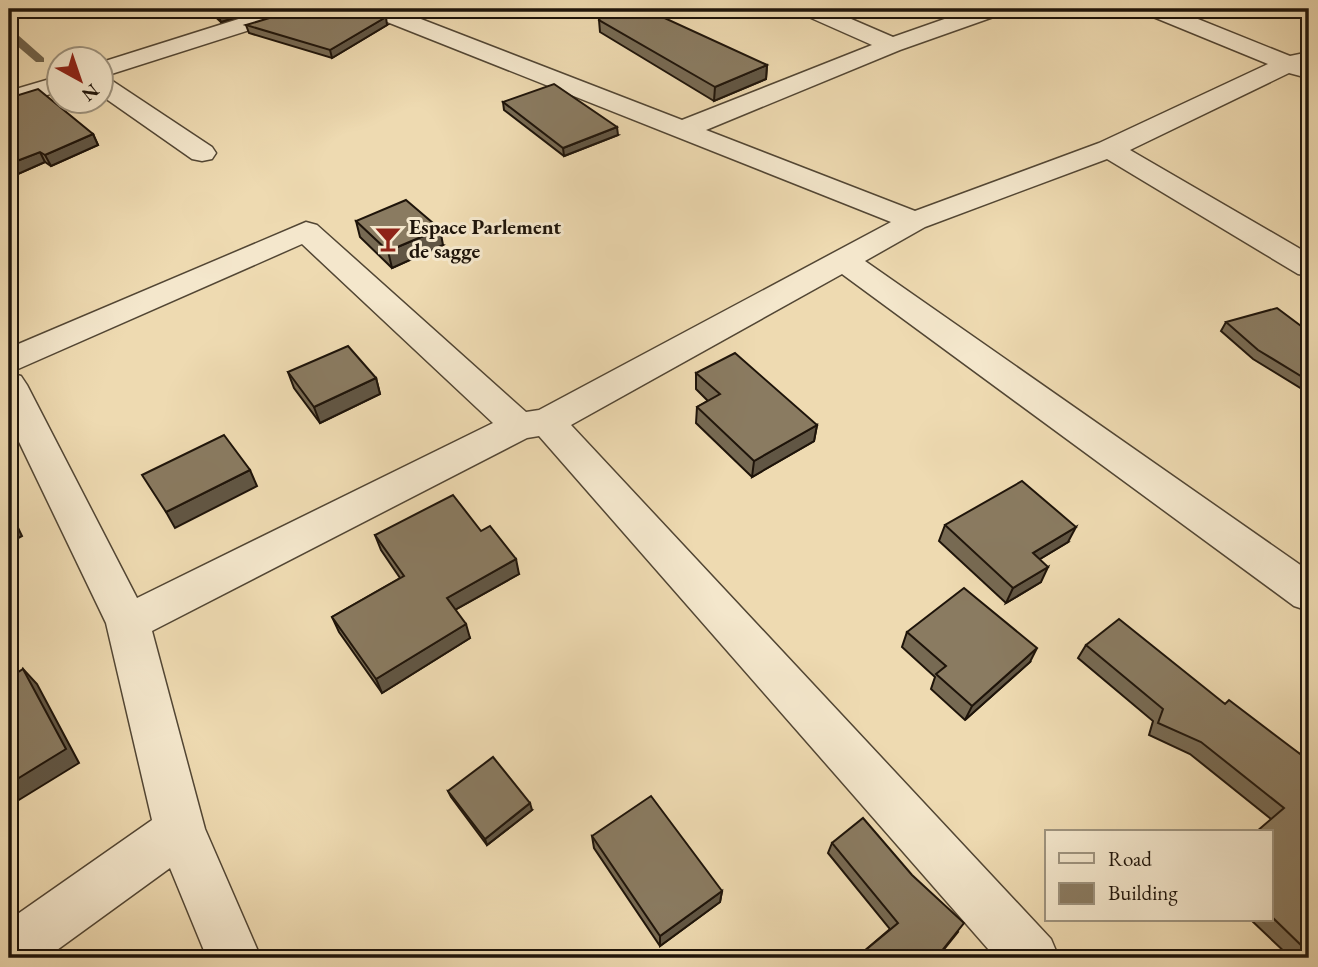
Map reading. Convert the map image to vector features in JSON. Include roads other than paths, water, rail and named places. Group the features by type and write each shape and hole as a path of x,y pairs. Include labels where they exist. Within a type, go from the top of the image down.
{"street":[{"path":"116,65 292,9"},
{"path":"375,9 915,220"},
{"path":"810,9 892,45"},
{"path":"1154,9 1303,65"},
{"path":"684,129 892,45 991,10"},
{"path":"128,624 533,424 845,261 915,220 1109,149 1303,65"},
{"path":"9,99 46,87"},
{"path":"116,94 202,152"},
{"path":"1109,149 1309,267"},
{"path":"9,361 306,231 533,424 1032,958"},
{"path":"845,261 1309,594"},
{"path":"9,385 128,624 180,831 234,958"},
{"path":"9,952 180,831"}],"waterway":[{"path":"9,36 15,37 40,60"}],"place":[{"name":"Espace Parlement de sagge","path":"388,239"}]}
